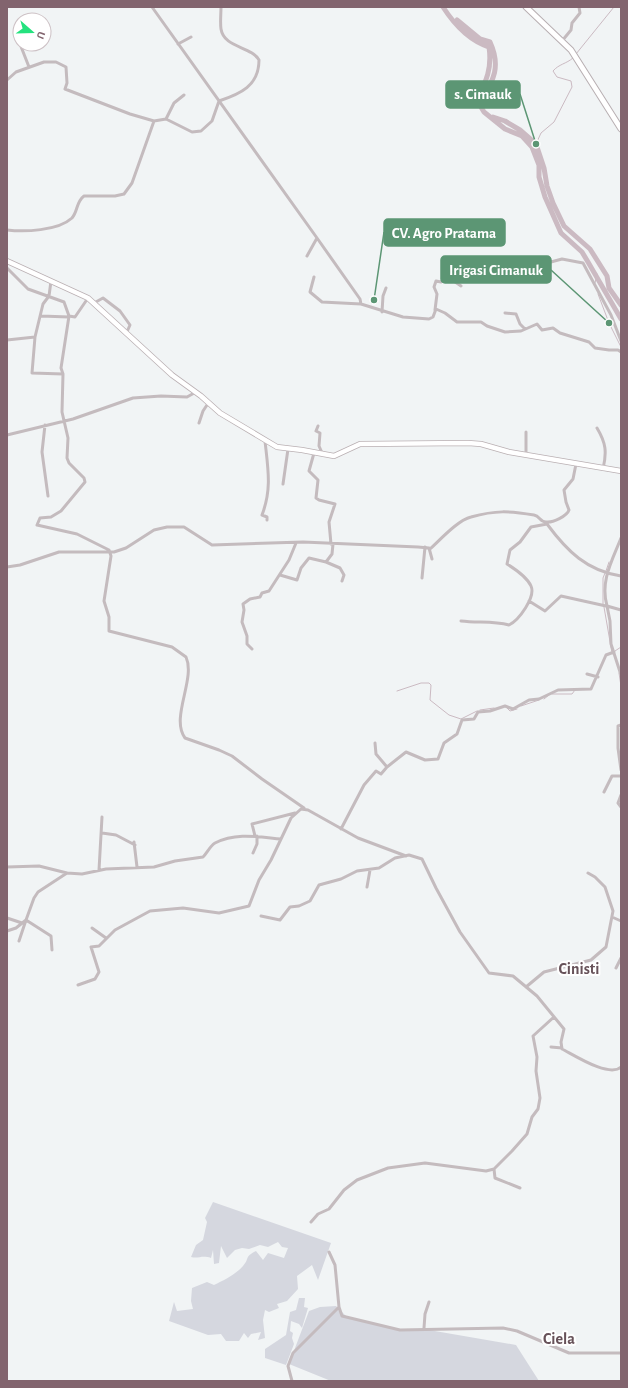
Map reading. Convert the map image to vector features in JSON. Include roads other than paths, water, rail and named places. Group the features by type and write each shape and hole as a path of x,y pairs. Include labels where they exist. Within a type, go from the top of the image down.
{"main road":[{"path":"526,7 571,50 621,129"}],"street":[{"path":"152,7 360,299 361,304"},
{"path":"219,101 238,95 248,88 253,81 260,62 259,59 251,52 232,44 226,39 221,30 221,7"},
{"path":"562,41 571,30 573,22 580,13 580,7"},
{"path":"178,44 191,37"},
{"path":"23,52 29,67"},
{"path":"7,80 16,72 29,67 50,61 62,64 67,69 65,89 130,114 154,121 166,119 192,132 201,131 212,121 219,101"},
{"path":"166,119 174,103 184,95"},
{"path":"7,230 32,231 48,228 70,219 75,214 78,201 84,196 115,196 124,194 132,183 154,121"},
{"path":"307,256 317,238"},
{"path":"536,266 562,259 583,263 611,315 621,341"},
{"path":"7,261 88,298 172,375 209,402 220,413 264,441 280,448 324,455 340,454 360,444 468,443 526,456 621,472"},
{"path":"7,268 28,288 64,302 69,316 61,368 61,407 68,438 67,458 69,463 84,478 85,482 65,508 56,515 40,518 37,525 78,534 105,547 110,553 104,601 109,617 108,631 172,647 182,653 187,661 180,724 182,734 185,738 232,756 304,808 365,842 406,856"},
{"path":"314,277 310,292 320,301 361,304 382,312 403,317 429,319 433,317 435,310 437,294 434,287 436,281 441,282 448,277 461,286"},
{"path":"51,281 49,296 43,304 41,316 38,320 32,373 62,374"},
{"path":"382,312 383,296 386,288"},
{"path":"41,316 75,317 88,298"},
{"path":"94,303 103,298 120,311 130,325 126,334"},
{"path":"435,310 445,313 457,322 481,322 487,326 505,332 525,329 537,324 542,330 553,328 560,333 589,342 595,348 620,350"},
{"path":"505,313 516,314 520,324 525,329"},
{"path":"7,340 35,337"},
{"path":"7,435 73,419 133,398 187,396 196,392"},
{"path":"199,423 202,411 209,402"},
{"path":"45,425 42,452 48,496"},
{"path":"318,426 316,431 320,433 319,446 324,455"},
{"path":"597,428 604,441 606,453 603,469"},
{"path":"526,432 526,456"},
{"path":"264,441 270,478 267,488 269,493 262,515 267,517 267,520"},
{"path":"283,484 288,449"},
{"path":"314,453 309,471 318,480 316,498 335,504 329,522 332,554 326,562"},
{"path":"462,621 478,623 496,622 509,625 518,619 529,601 532,590 530,585 507,562 510,549 520,542 530,528 548,523 569,512 564,490 573,479 576,464"},
{"path":"430,549 467,518 486,513 508,511 537,516 542,522 548,523 575,556 591,567 605,573 621,576"},
{"path":"7,567 20,565 59,552 110,553 126,548 154,530 184,527 212,545 296,543 425,547 430,549"},
{"path":"621,538 605,573 605,606 610,621 613,651 621,674"},
{"path":"252,649 247,644 247,636 242,622 244,610 242,604 250,599 260,597 262,593 269,592 280,575 296,543"},
{"path":"422,578 425,547"},
{"path":"430,549 432,559"},
{"path":"280,575 297,581 301,568 309,558 326,562 340,568 344,574 342,581"},
{"path":"529,601 545,612 561,596 621,610"},
{"path":"341,829 364,785 376,772 381,774 387,767 406,752 425,760 438,759 444,743 457,734 462,720 474,719 478,712 490,711 505,706 513,709 529,700 539,699 558,690 572,690 578,688 591,689 598,677 606,655 613,651"},
{"path":"587,674 598,677"},
{"path":"621,725 618,726 618,748 621,770"},
{"path":"375,743 376,754 387,767"},
{"path":"604,792 612,776 621,776"},
{"path":"621,795 618,801 621,807"},
{"path":"253,853 257,844 252,824 295,813 304,808"},
{"path":"78,985 92,980 98,975 98,965 90,949 99,946 115,930 152,911 183,908 219,913 249,906 258,882 281,839 290,818 295,813"},
{"path":"99,870 98,862 102,833 102,817"},
{"path":"102,833 116,835 134,844 137,867"},
{"path":"7,867 39,866 67,873 89,873 99,870 154,867 175,861 203,857 217,843 241,837 256,836 281,839"},
{"path":"261,916 280,920 290,907 299,906 310,901 319,886 341,879 357,871 379,868 392,860 406,856 413,856 424,860 447,909 460,932 489,973 513,976 537,996 564,1029 562,1048"},
{"path":"367,888 370,870"},
{"path":"19,941 35,896 45,886 67,873"},
{"path":"526,987 544,972 591,960 598,955 608,942 612,911 606,890 595,877 588,873"},
{"path":"612,917 621,921"},
{"path":"7,918 22,923"},
{"path":"7,931 26,920"},
{"path":"26,920 51,936 52,950"},
{"path":"92,928 106,938"},
{"path":"616,968 621,958"},
{"path":"311,1222 318,1214 329,1209 344,1190 357,1180 388,1168 425,1163 486,1171 494,1169 527,1134 532,1117 538,1109 540,1098 536,1071 537,1057 533,1036 554,1018"},
{"path":"551,1047 562,1048 592,1065 614,1070 621,1067"},
{"path":"494,1169 494,1178 520,1188"},
{"path":"329,1252 335,1265 339,1292 339,1307 342,1316 395,1329 503,1328 517,1332 569,1353 621,1353"},
{"path":"424,1328 425,1314 429,1302"},
{"path":"292,1381 288,1366 293,1353 339,1307"}],"waterway":[{"path":"443,7 452,20 463,31 475,41 489,47 490,61 488,74 476,99 484,112 505,129 522,136 532,147 539,165 539,177 545,197 561,233 582,252 621,319"},
{"path":"576,54 614,7"},
{"path":"457,20 480,39 490,42 493,51 495,58 494,73 481,101 482,106"},
{"path":"536,144 541,133 554,122 572,87 571,81 557,77 553,71 573,58"},
{"path":"493,117 505,121 520,130 536,144 544,168 547,186 564,226 590,249 607,276 609,288 621,305"},
{"path":"595,283 597,274"},
{"path":"598,294 609,323 621,347"},
{"path":"606,571 609,562"},
{"path":"603,604 603,578 605,573"},
{"path":"604,607 612,653"},
{"path":"615,651 621,647"},
{"path":"619,673 621,686"},
{"path":"397,691 421,683 429,683 431,685 430,700 449,715 461,719 477,711"},
{"path":"552,694 572,694 575,690"},
{"path":"544,699 549,695"},
{"path":"521,706 539,700"},
{"path":"480,710 494,708"},
{"path":"507,708 510,711 517,709"}],"place":[{"name":"s. Cimauk","path":"536,144"},
{"name":"CV. Agro Pratama","path":"374,300"},
{"name":"Irigasi Cimanuk","path":"609,323"}],"district":[{"name":"Cinisti","path":"579,969"},
{"name":"Ciela","path":"559,1339"}]}
